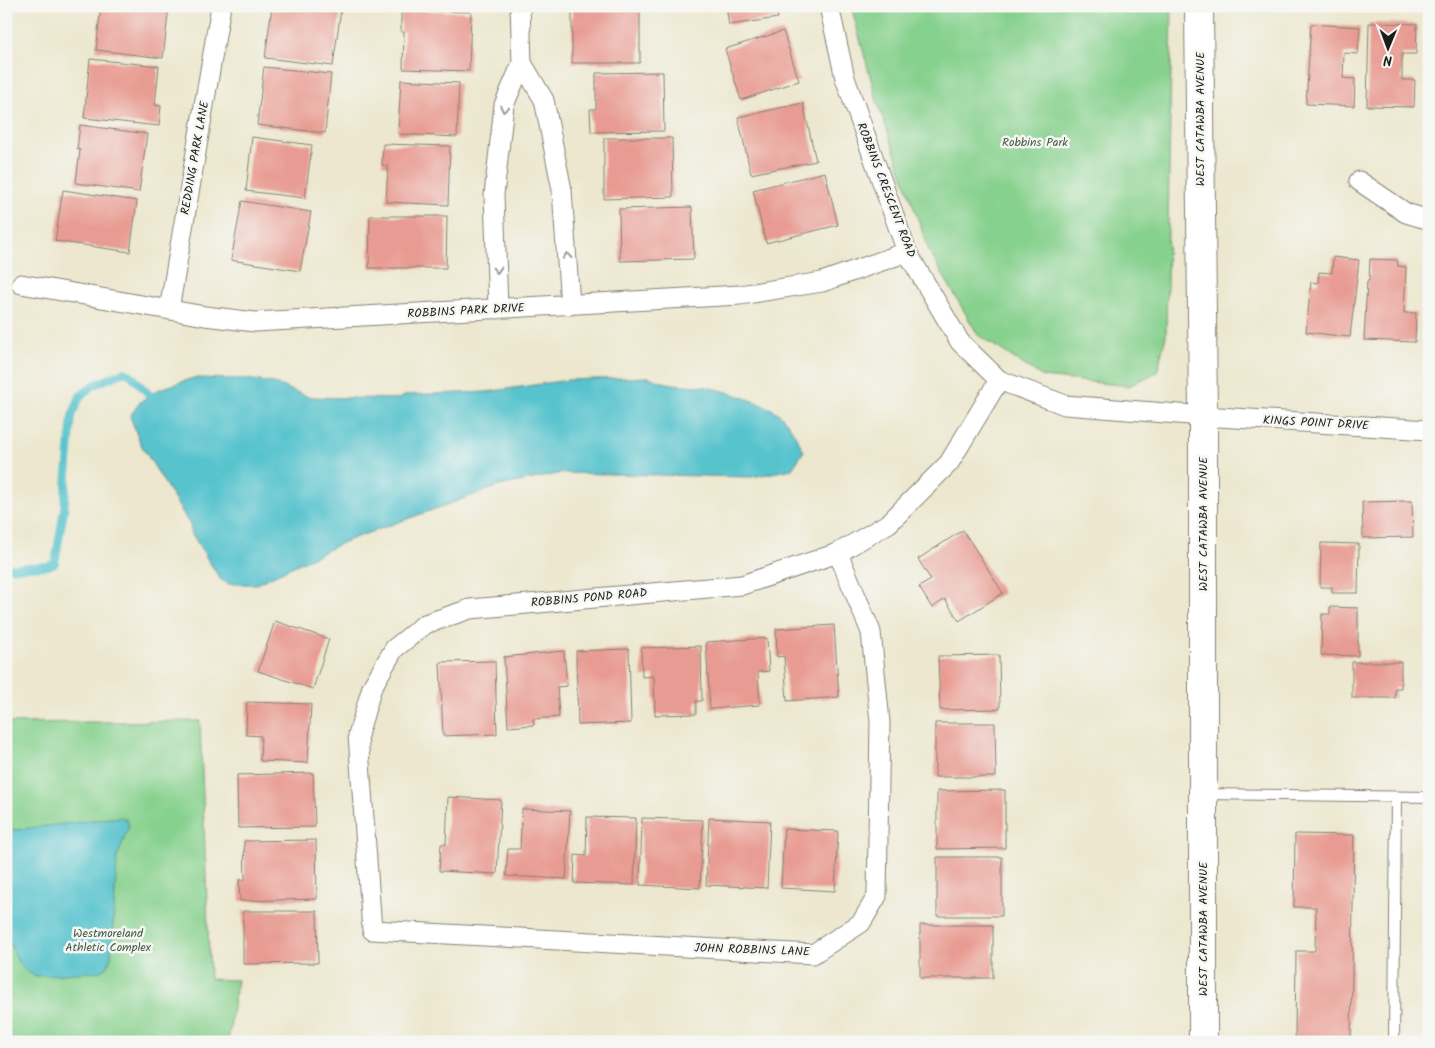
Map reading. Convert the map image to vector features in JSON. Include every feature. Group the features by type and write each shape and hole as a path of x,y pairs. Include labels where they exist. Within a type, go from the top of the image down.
{"main road":[{"name":"WEST CATAWBA AVENUE","path":"1199,6 1203,416 1203,1042"}],"street":[{"name":"REDDING PARK LANE","path":"169,310 221,6"},
{"path":"498,309 494,195 504,105 522,63 520,6"},
{"name":"ROBBINS CRESCENT ROAD","path":"829,6 845,78 907,252 960,342 1000,380 1065,405 1203,416"},
{"path":"522,63 544,100 561,181 570,305"},
{"path":"1358,181 1406,213 1429,220"},
{"name":"ROBBINS PARK DRIVE","path":"21,284 169,310 255,322 740,295 822,282 907,252"},
{"name":"ROBBINS POND ROAD","path":"372,930 358,735 372,687 394,649 425,624 470,609 742,585 838,553 888,523 950,463 1000,380"},
{"name":"KINGS POINT DRIVE","path":"1203,416 1429,430"},
{"name":"JOHN ROBBINS LANE","path":"372,930 813,954 861,923 877,896 880,722 871,632 838,553"}],"lane":[{"path":"1203,794 1429,797"},
{"path":"1394,1042 1396,797"}],"green space":[{"name":"Robbins Park","path":"851,6 1172,6 1166,336 1157,372 1129,386 1043,377 978,335 929,251 876,98"},
{"name":"Westmoreland Athletic Complex","path":"200,721 210,979 237,980 228,1042 6,1042 6,723"}],"water":[{"path":"649,377 668,383 701,386 741,396 771,409 786,421 804,451 792,469 752,477 562,473 499,486 346,541 256,584 229,584 220,579 192,534 190,525 140,443 130,416 141,401 157,390 193,378 246,379 273,383 309,397 398,399 407,395 487,392 568,380"},
{"path":"119,817 126,819 129,825 117,858 111,957 107,967 101,971 36,976 27,972 19,964 6,935 6,831"}],"building":[{"path":"101,6 169,6 163,58 96,50"},
{"path":"272,6 320,6 341,9 333,66 265,58"},
{"path":"572,6 640,6 640,63 572,63"},
{"path":"726,6 776,6 778,18 729,25"},
{"path":"401,10 471,12 469,71 403,69 404,32 401,32"},
{"path":"1369,23 1417,24 1416,54 1402,54 1402,80 1415,80 1414,107 1367,106"},
{"path":"1311,24 1360,27 1358,54 1344,53 1343,78 1355,79 1354,106 1306,104"},
{"path":"783,31 799,81 741,100 725,49"},
{"path":"90,59 159,66 155,105 161,106 159,126 84,118"},
{"path":"264,67 331,74 325,133 257,125"},
{"path":"663,72 664,131 591,132 590,109 596,109 596,73"},
{"path":"401,80 459,83 457,137 398,134"},
{"path":"803,103 816,161 751,174 738,117"},
{"path":"80,125 147,134 139,192 76,183 80,150 77,149"},
{"path":"252,137 312,145 305,198 246,191"},
{"path":"604,138 672,138 673,197 604,199"},
{"path":"383,144 450,146 448,205 386,202 388,166 382,165"},
{"path":"825,172 838,225 766,243 753,190"},
{"path":"63,190 137,201 130,252 55,241"},
{"path":"242,201 311,212 300,271 231,260"},
{"path":"692,207 694,259 620,261 619,209"},
{"path":"370,216 447,216 446,268 369,268"},
{"path":"1333,257 1359,260 1350,337 1306,332 1311,282 1318,283 1319,272 1332,273"},
{"path":"1370,259 1397,260 1398,266 1406,267 1404,313 1416,313 1415,342 1364,340"},
{"path":"1412,501 1413,537 1363,538 1362,502"},
{"path":"963,530 1003,593 959,621 945,599 932,608 919,587 931,580 918,559"},
{"path":"1321,543 1359,544 1358,593 1332,593 1332,587 1320,587"},
{"path":"1330,607 1358,608 1358,656 1321,655 1322,614 1330,614"},
{"path":"275,621 329,639 313,689 258,671"},
{"path":"834,625 839,697 787,701 784,656 777,657 776,629"},
{"path":"767,638 769,671 758,672 760,705 710,709 706,642"},
{"path":"701,646 702,701 696,701 696,714 655,715 654,676 642,677 641,648"},
{"path":"629,649 631,723 578,725 576,651"},
{"path":"564,651 567,686 557,687 559,717 533,719 534,725 508,727 504,657"},
{"path":"999,655 1000,709 940,710 938,656"},
{"path":"495,661 497,734 443,736 440,662"},
{"path":"1352,662 1401,662 1401,688 1395,688 1395,698 1352,698"},
{"path":"247,702 311,704 308,763 260,761 261,736 246,735"},
{"path":"935,723 995,723 996,777 935,777"},
{"path":"313,773 315,827 238,828 237,775"},
{"path":"1005,790 1005,848 937,849 937,791"},
{"path":"448,797 501,800 497,874 439,871 441,844 446,844"},
{"path":"522,809 570,811 566,879 506,876 508,849 520,849"},
{"path":"587,817 636,818 634,885 574,883 575,855 586,856"},
{"path":"642,818 703,820 700,888 640,885"},
{"path":"709,818 770,821 767,888 706,885"},
{"path":"784,829 838,831 835,891 781,888"},
{"path":"1295,834 1354,835 1351,1042 1295,1042 1296,951 1315,951 1316,907 1294,907"},
{"path":"316,840 317,899 240,901 239,880 245,880 244,841"},
{"path":"937,857 1002,857 1002,916 937,916"},
{"path":"243,911 317,911 318,963 243,964"},
{"path":"920,925 993,925 993,978 920,978"}],"waterway":[{"path":"6,568 48,566 55,563 64,510 72,416 80,396 94,385 124,372 130,374 156,402"}]}
